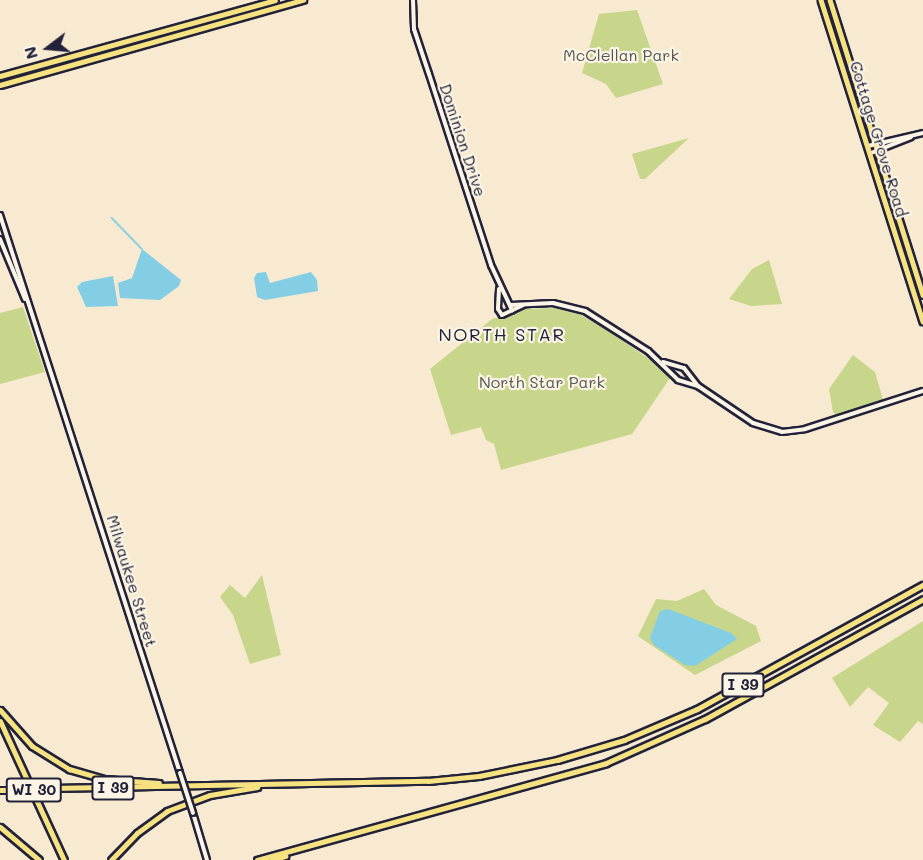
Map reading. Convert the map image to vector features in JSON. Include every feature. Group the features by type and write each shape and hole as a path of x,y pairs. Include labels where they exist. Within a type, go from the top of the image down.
{"highway":[{"name":"I 39","path":"0,790 454,779 524,768 590,751 698,709 923,585"},
{"name":"I 39","path":"257,860 558,778 637,750 713,714 923,599"},
{"path":"0,710 32,746 69,769 104,779 175,786"},
{"name":"WI 30","path":"0,722 64,860"},
{"path":"111,860 146,825 178,805 210,795 276,784"},
{"path":"272,860 395,824"},
{"path":"0,827 39,860"}],"main road":[{"path":"0,76 275,0"},
{"path":"0,85 303,0"},
{"name":"Cottage Grove Road","path":"821,0 923,321"},
{"name":"Cottage Grove Road","path":"830,0 923,295"}],"street":[{"name":"Dominion Drive","path":"412,0 414,29 498,285 506,301"},
{"path":"868,146 923,133"},
{"path":"871,153 911,136"},
{"name":"Milwaukee Street","path":"0,215 207,859"},
{"name":"Milwaukee Street","path":"0,239 31,310"},
{"name":"Dominion Drive","path":"498,285 500,303"},
{"path":"512,310 511,305 506,301 500,303 498,309 502,315 527,303"},
{"path":"511,305 553,303 585,311 676,371 678,380 686,377"},
{"path":"676,371 686,369 686,377"},
{"path":"686,377 753,423 782,432 805,429 923,393"}],"green space":[{"name":"McClellan Park","path":"637,10 663,84 616,98 606,84 582,73 599,14"},
{"path":"689,138 645,179 640,179 632,154"},
{"path":"769,260 782,304 751,306 729,299 752,269"},
{"path":"23,307 45,372 0,384 0,313"},
{"name":"North Star Park","path":"555,308 579,314 602,327 670,373 670,378 632,434 501,470 494,444 486,440 481,427 451,435 430,369 492,319 525,309"},
{"path":"853,355 875,372 883,400 837,416 833,412 829,389"},
{"path":"262,575 281,655 250,664 233,615 220,597 230,585 245,598"},
{"path":"704,589 716,605 756,626 761,641 695,675 638,636 656,599 677,601"},
{"path":"923,621 923,724 918,721 900,742 873,725 889,703 868,687 850,707 832,678"}],"water":[{"path":"142,249 181,280 179,286 160,300 120,298 118,283 132,278"},
{"path":"266,272 270,283 311,272 317,280 318,291 265,300 257,297 254,278 257,273"},
{"path":"113,276 118,306 86,307 77,287 82,282"},
{"path":"668,609 731,633 737,639 695,666 685,665 654,645 650,638 660,611"}],"waterway":[{"path":"112,218 142,249"}],"district":[{"name":"NORTH STAR","path":"502,334"}]}
